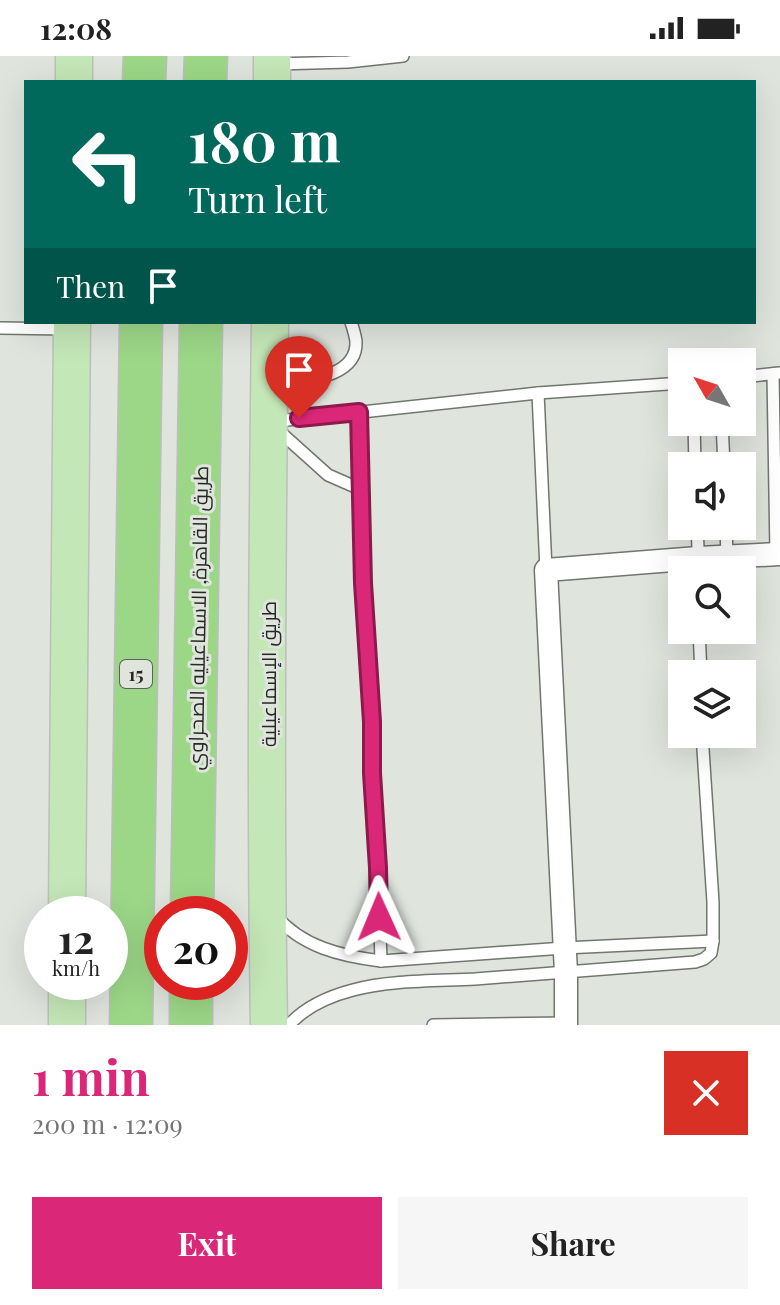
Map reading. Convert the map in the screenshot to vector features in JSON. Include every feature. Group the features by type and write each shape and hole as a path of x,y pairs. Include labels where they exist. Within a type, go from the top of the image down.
{"highway":[{"path":"144,80 145,56"},
{"path":"205,80 206,56"},
{"name":"15","path":"131,1025 141,324"},
{"name":"طريق القاهرة, الاسماعيليه الصحراوي","path":"192,896 201,324"},
{"path":"191,1000 191,1025"}],"main road":[{"path":"74,56 74,80"},
{"name":"طريق الإسماعيلية","path":"269,1025 270,324"},
{"path":"67,896 72,326"},
{"path":"67,1000 67,1025"}],"street":[{"path":"744,556 778,554"},
{"path":"566,1024 546,570 668,565"}],"lane":[{"path":"272,68 403,56"},
{"path":"269,386 334,374 343,369 351,360 356,343 351,324"},
{"path":"0,328 72,326"},
{"path":"756,376 777,374 778,554"},
{"path":"269,422 538,393 668,384"},
{"path":"538,393 546,570"},
{"path":"359,412 363,583 381,961"},
{"path":"269,422 328,475 360,489"},
{"path":"289,1025 298,1015 325,1000 354,989 704,959 711,953 713,941 713,902 703,748"},
{"path":"267,904 299,937 352,957 381,961 713,941"},
{"path":"433,1025 566,1024"}],"route":[{"path":"299,418 359,412 363,583 379,917"}]}
